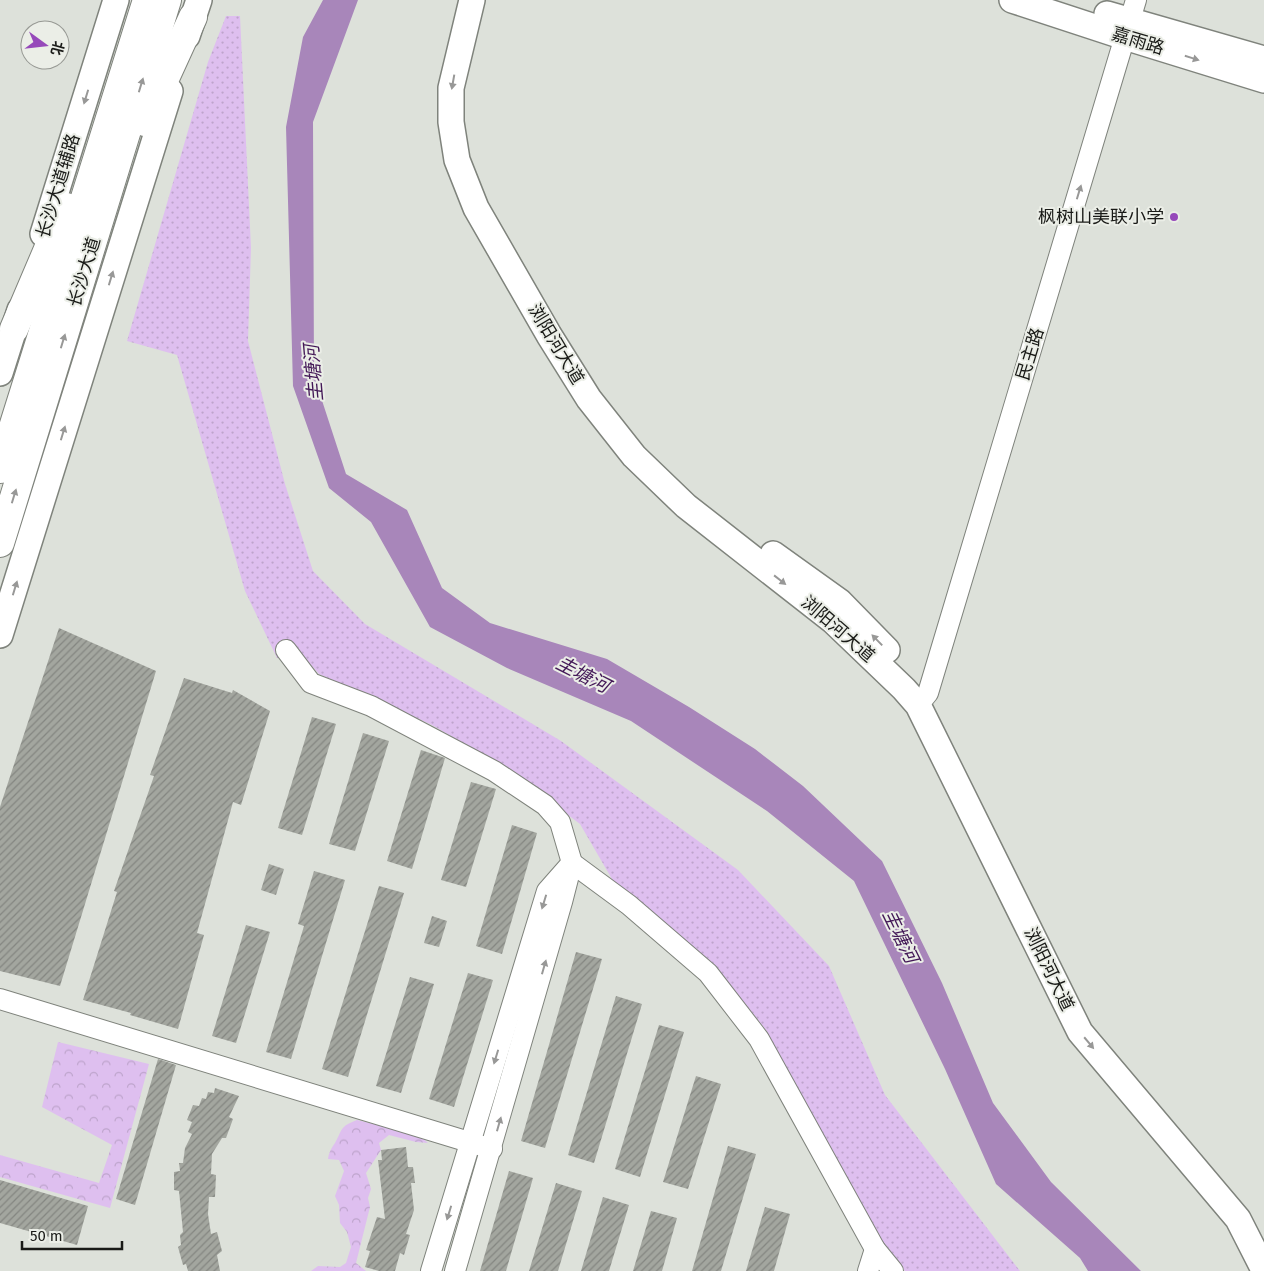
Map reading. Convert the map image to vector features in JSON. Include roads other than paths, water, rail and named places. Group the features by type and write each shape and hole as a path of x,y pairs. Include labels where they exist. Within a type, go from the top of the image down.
{"highway":[{"path":"14,329 91,146 123,50 146,0"},
{"name":"长沙大道","path":"0,469 146,0"},
{"name":"长沙大道","path":"0,543 167,0"},
{"path":"99,224 196,8"}],"main road":[{"name":"长沙大道辅路","path":"0,373 116,0"},
{"name":"浏阳河大道","path":"472,0 451,88 452,122 457,160 476,208 549,335 589,399 634,456 686,506 833,621 917,692 1080,1032 1238,1219 1264,1270"},
{"name":"浏阳河大道","path":"487,0 474,52 469,86 467,124 472,156 490,204 585,367 637,438 689,494 840,602 938,718 1095,1023 1250,1211 1264,1234"},
{"name":"嘉雨路","path":"1012,0 1123,18 1264,80"},
{"name":"嘉雨路","path":"1061,0 1264,59"},
{"path":"0,635 196,8"}],"street":[{"name":"民主路","path":"917,692 1123,18"},
{"path":"286,650 311,683 371,706 494,771 545,805 560,822 572,863 456,1271"},
{"path":"431,1271 547,891 572,863"},
{"path":"572,863 628,905 708,972 758,1039 876,1249 893,1271"},
{"path":"0,999 471,1141 492,1149"},
{"path":"868,1271 876,1249"}],"water":[{"name":"圭塘河","path":"323,0 358,0 313,122 314,376 346,474 407,510 442,588 490,623 607,659 689,707 755,749 803,786 882,861 942,983 993,1103 1051,1182 1141,1271 1088,1271 1080,1258 996,1184 945,1069 854,881 767,811 631,721 507,668 430,627 371,522 329,488 293,386 286,127 303,37"}],"place":[{"name":"枫树山美联小学","path":"1174,217"}]}
